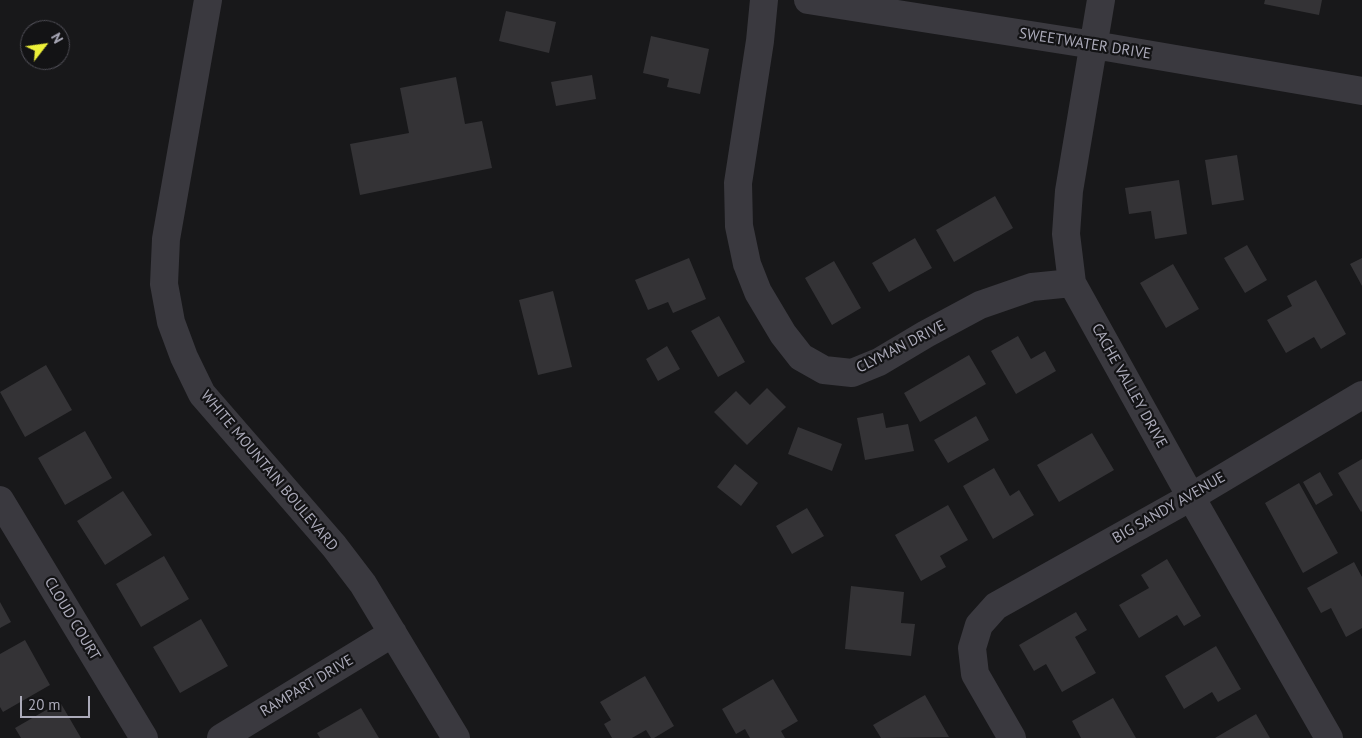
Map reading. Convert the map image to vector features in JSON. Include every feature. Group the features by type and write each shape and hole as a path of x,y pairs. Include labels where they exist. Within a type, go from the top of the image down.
{"street":[{"name":"WHITE MOUNTAIN BOULEVARD","path":"208,0 166,238 164,284 171,322 184,357 202,394 334,546 363,584 456,738"},
{"name":"CLYMAN DRIVE","path":"764,0 760,42 738,183 739,226 747,264 758,292 783,334 801,357 824,370 852,373 879,362 980,305 1032,287 1072,284"},
{"name":"SWEETWATER DRIVE","path":"808,0 1094,45 1362,91"},
{"name":"CACHE VALLEY DRIVE","path":"1101,0 1069,191 1066,234 1072,284 1329,738"},
{"name":"BIG SANDY AVENUE","path":"1012,738 975,674 972,648 979,625 996,606 1191,497 1362,396"},
{"name":"CLOUD COURT","path":"0,500 144,738"},
{"name":"RAMPART DRIVE","path":"221,738 393,633"}],"building":[{"path":"1265,0 1322,0 1319,15 1264,4"},
{"path":"506,11 556,22 549,53 499,41"},
{"path":"651,36 709,49 700,94 667,87 669,79 643,73"},
{"path":"592,75 596,99 556,106 551,82"},
{"path":"456,77 465,124 482,121 492,168 360,195 350,144 409,133 400,88"},
{"path":"1237,155 1244,200 1212,205 1205,160"},
{"path":"1179,180 1187,234 1155,239 1151,211 1129,214 1125,188"},
{"path":"995,196 1013,228 954,262 936,230"},
{"path":"915,238 932,268 889,292 872,263"},
{"path":"1247,245 1267,280 1245,293 1224,258"},
{"path":"689,258 706,299 673,313 668,302 648,310 635,280"},
{"path":"1362,258 1362,286 1350,264"},
{"path":"834,261 861,308 832,325 805,278"},
{"path":"1173,264 1199,309 1166,328 1140,283"},
{"path":"1316,280 1346,334 1321,349 1314,337 1286,353 1267,320 1292,306 1287,296"},
{"path":"553,291 572,367 538,375 519,300"},
{"path":"719,316 745,362 718,377 691,331"},
{"path":"1018,336 1031,359 1045,351 1056,371 1016,394 991,351"},
{"path":"667,346 680,369 658,381 646,359"},
{"path":"969,355 986,384 920,422 904,393"},
{"path":"46,365 72,410 25,437 0,392"},
{"path":"767,388 786,407 747,445 714,412 736,391 750,405"},
{"path":"883,413 886,428 908,424 914,451 865,460 857,418"},
{"path":"976,416 989,440 948,463 934,440"},
{"path":"798,427 842,444 832,471 788,454"},
{"path":"85,431 112,478 65,505 38,458"},
{"path":"1092,433 1114,470 1059,502 1037,465"},
{"path":"1362,459 1362,511 1361,512 1338,473"},
{"path":"735,464 758,483 741,506 717,487"},
{"path":"994,468 1010,496 1019,490 1034,515 993,539 963,486"},
{"path":"1320,472 1333,495 1316,505 1303,482"},
{"path":"1299,483 1338,553 1303,573 1265,503"},
{"path":"123,491 152,535 105,565 77,521"},
{"path":"948,505 968,540 940,556 946,567 921,581 895,535"},
{"path":"807,508 824,536 792,554 776,526"},
{"path":"164,556 189,599 141,627 116,584"},
{"path":"1167,559 1201,616 1184,626 1177,615 1139,638 1119,605 1149,588 1141,575"},
{"path":"1354,562 1362,577 1362,628 1346,637 1331,608 1321,613 1307,588"},
{"path":"851,586 904,592 901,623 915,624 911,656 845,649"},
{"path":"0,602 11,622 0,628"},
{"path":"1076,612 1087,630 1075,637 1096,673 1062,692 1046,664 1034,671 1019,645"},
{"path":"201,619 228,666 180,693 153,647"},
{"path":"25,640 50,685 3,712 0,707 0,654"},
{"path":"1216,646 1241,689 1218,702 1212,692 1184,709 1165,676"},
{"path":"645,676 674,726 654,738 651,738 646,730 632,738 612,738 604,724 611,720 600,702"},
{"path":"773,679 798,721 781,731 785,738 750,738 745,729 736,734 722,709"},
{"path":"925,695 949,737 881,738 873,725"},
{"path":"1113,698 1136,738 1081,738 1072,721"},
{"path":"60,702 81,738 21,738 15,728"},
{"path":"361,708 379,738 320,738 317,733"},
{"path":"1256,714 1270,738 1215,738"}]}
